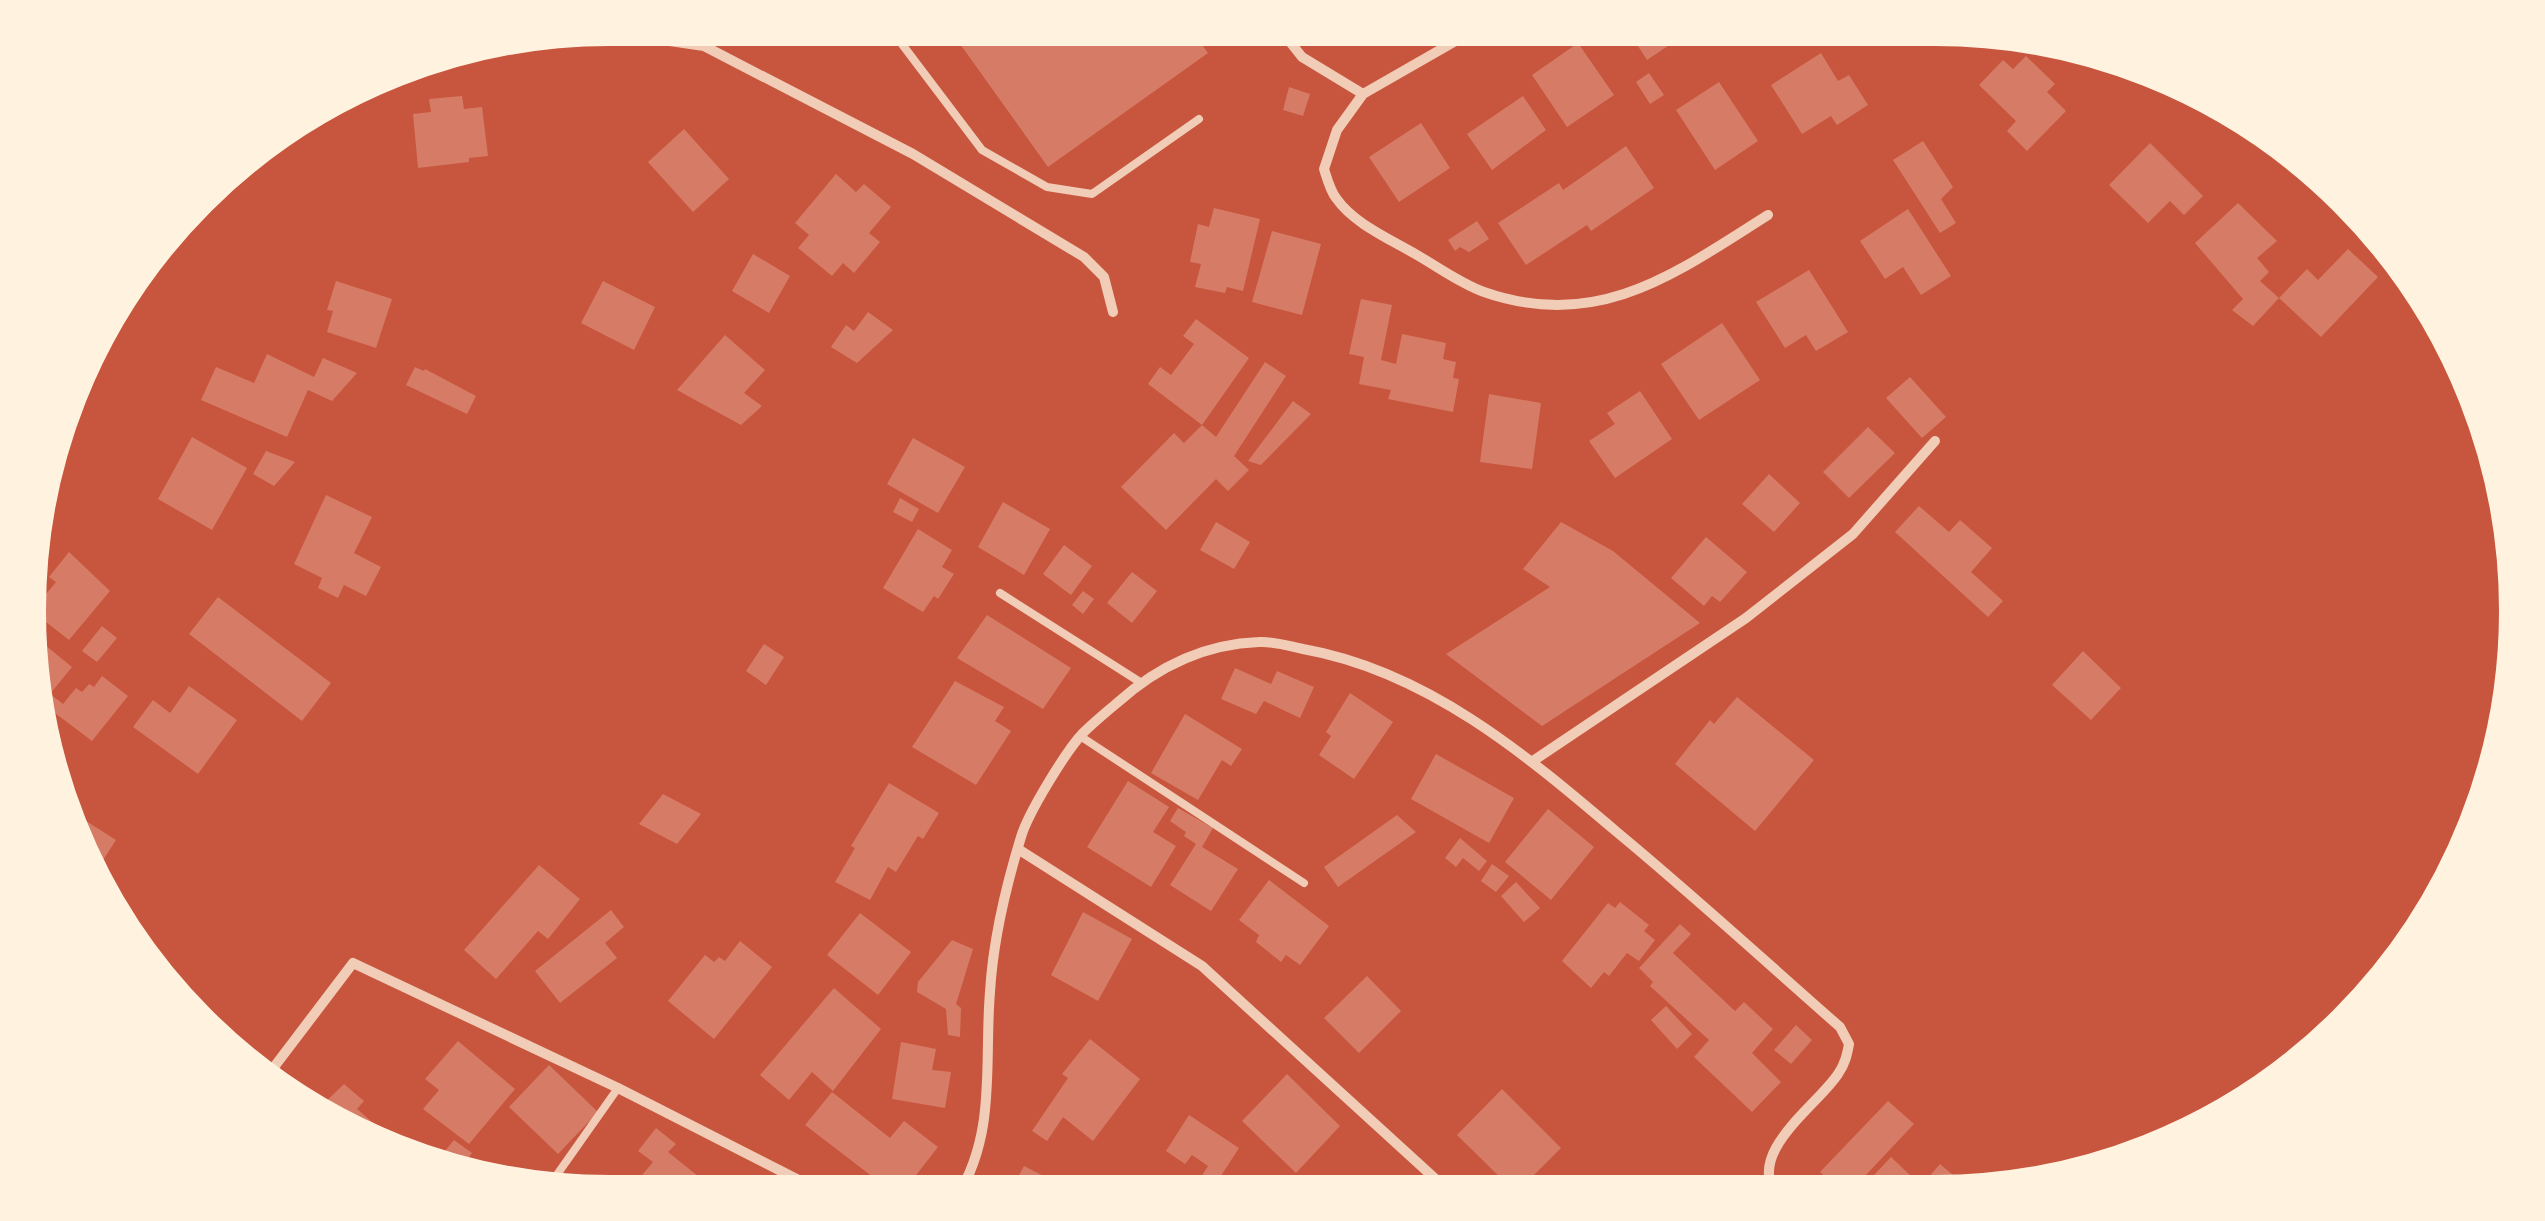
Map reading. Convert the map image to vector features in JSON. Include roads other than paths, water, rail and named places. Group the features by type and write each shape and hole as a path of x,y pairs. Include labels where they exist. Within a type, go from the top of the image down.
{"street":[{"path":"663,40 704,46 913,154 1084,257 1104,277 1113,312"},
{"path":"1289,40 1302,56 1363,94"},
{"path":"1457,40 1363,94 1337,130 1324,170 1335,197 1367,225 1483,292 1540,304 1586,304 1626,295 1666,279 1768,215"},
{"path":"1533,761 1746,618 1853,534 1935,441"},
{"path":"965,1181 976,1160 989,1097 990,991 1002,911 1022,832 1080,736 1140,682 1187,656 1262,641 1329,654 1386,672 1436,696 1533,761 1840,1027 1849,1044 1846,1061 1776,1145 1771,1181"},
{"path":"1018,849 1202,966 1437,1181"},
{"path":"273,1070 353,964 618,1088 801,1181"}],"lane":[{"path":"900,40 982,150 1047,187 1092,194 1199,119"},
{"path":"1000,593 1140,682"},
{"path":"1080,736 1304,883"},
{"path":"554,1178 618,1088"}]}
